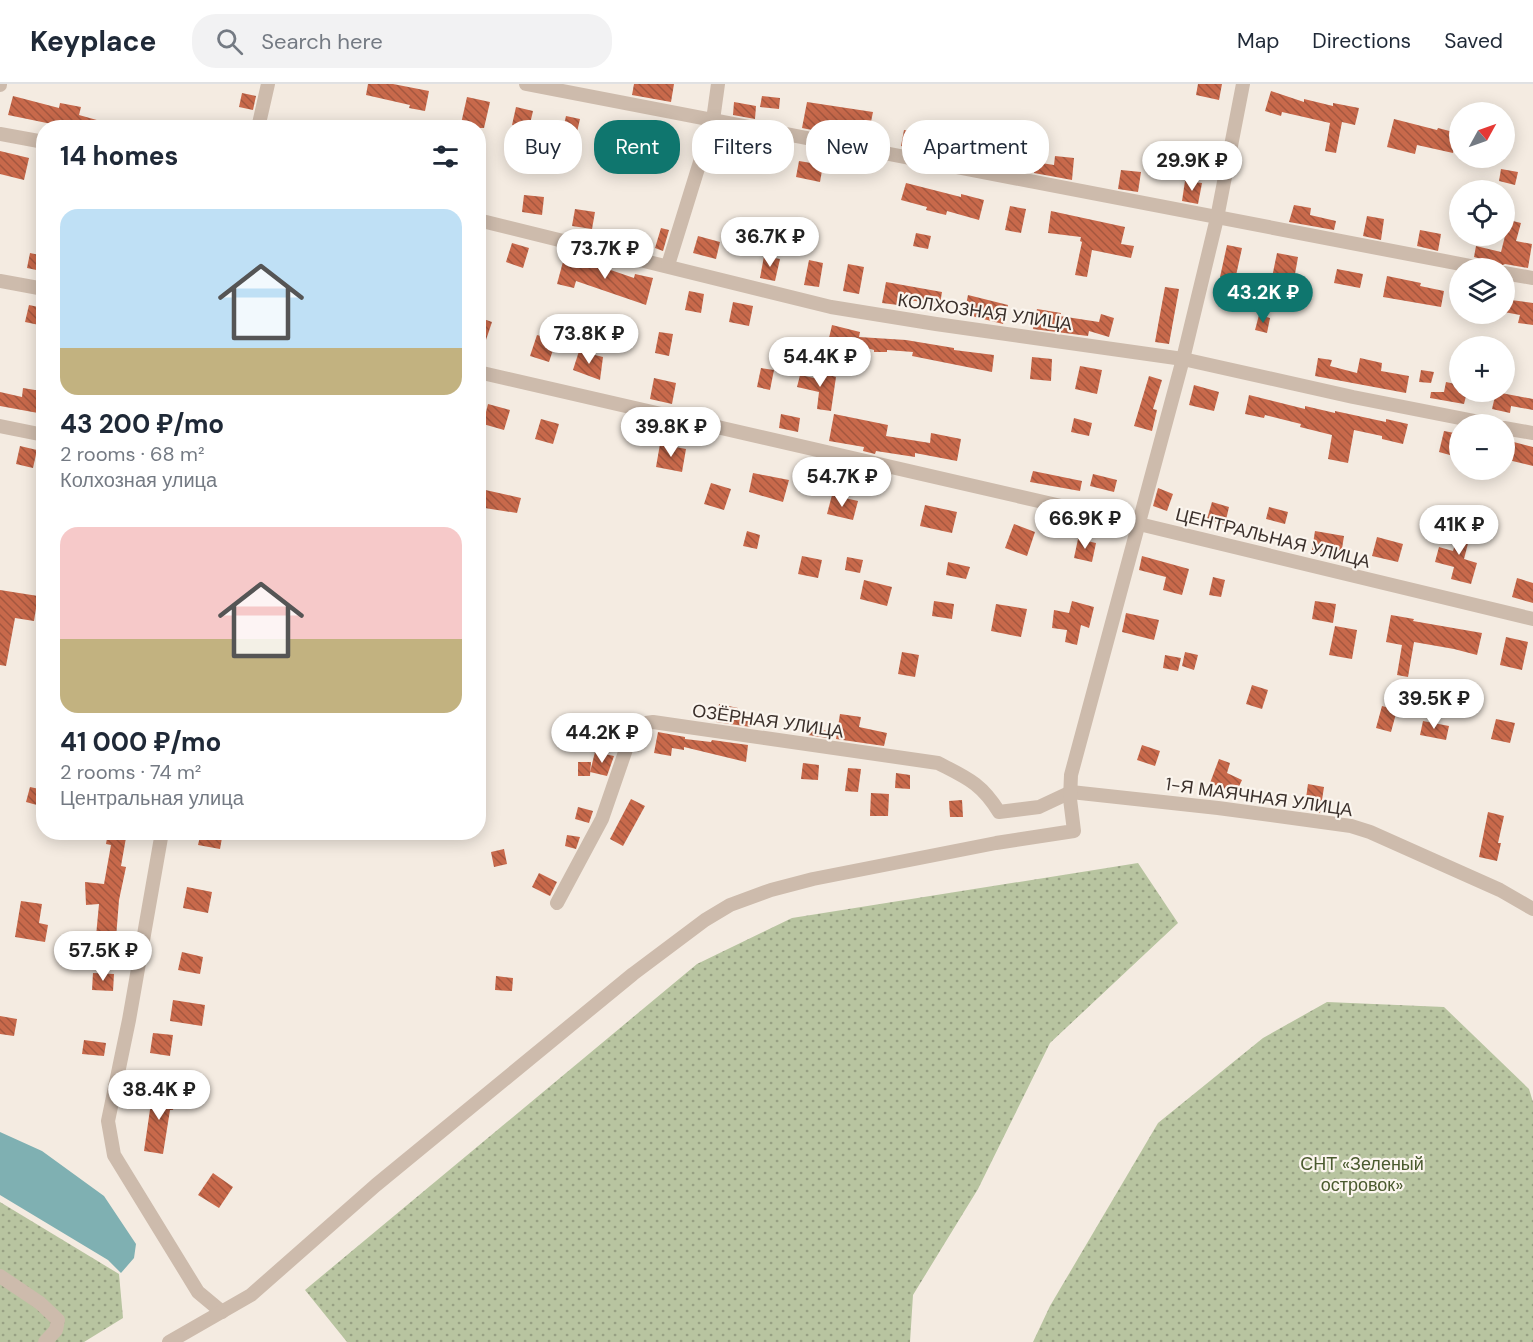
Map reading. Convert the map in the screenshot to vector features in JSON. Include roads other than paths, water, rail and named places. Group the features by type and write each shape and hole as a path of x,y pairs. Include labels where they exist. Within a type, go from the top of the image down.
{"street":[{"path":"260,120 268,84"},
{"path":"526,84 713,120 718,84"},
{"path":"169,1342 251,1294 376,1185 642,967 705,920 730,905 771,890 813,879 996,843 1074,831 1071,775 1183,358 1217,218 1243,84"},
{"path":"0,134 36,141"},
{"path":"794,136 1449,262"},
{"path":"668,265 696,174"},
{"name":"КОЛХОЗНАЯ УЛИЦА","path":"486,222 831,307 1183,358 1353,397 1449,416"},
{"path":"1515,275 1533,278"},
{"path":"0,281 36,288"},
{"name":"ЦЕНТРАЛЬНАЯ УЛИЦА","path":"486,374 1138,524 1533,619"},
{"path":"0,426 36,433"},
{"path":"1515,430 1533,433"},
{"name":"ОЗЁРНАЯ УЛИЦА","path":"557,903 602,819 633,729 639,723 653,722 938,763 972,780 988,795 999,812 1039,807 1071,792"},
{"name":"1-Я МАЯЧНАЯ УЛИЦА","path":"1071,792 1352,826 1500,890 1533,909"},
{"path":"161,840 129,1020 108,1121 114,1155 198,1292 222,1312"},
{"path":"0,1276 40,1302 58,1320 56,1330 45,1342"}],"water":[{"path":"0,1132 42,1151 104,1196 136,1244 134,1258 121,1273 108,1260 0,1195"}],"park label":[{"name":"СНТ «Зеленый островок»","path":"1362,1174"}]}
